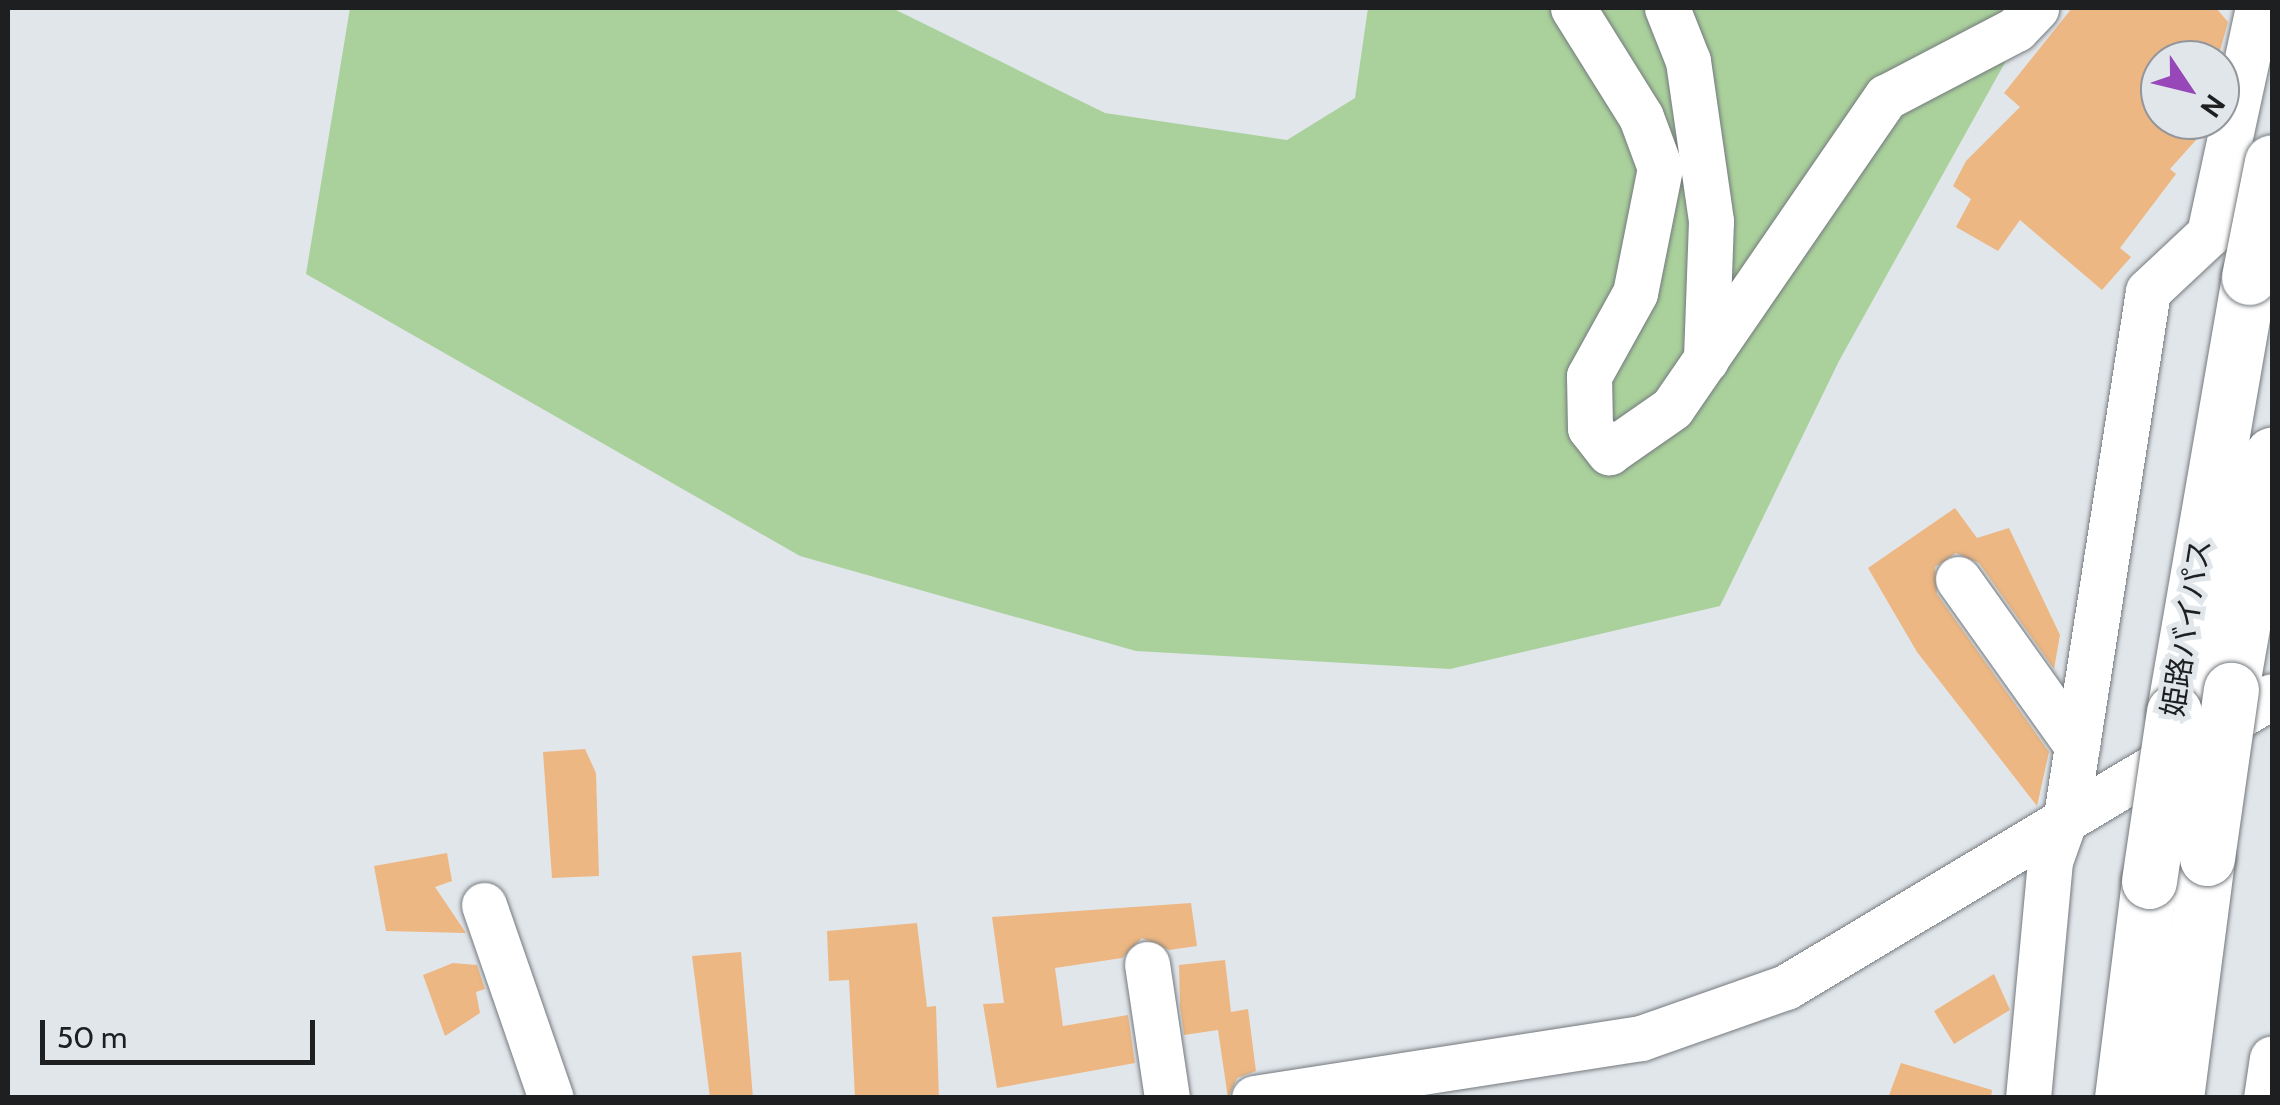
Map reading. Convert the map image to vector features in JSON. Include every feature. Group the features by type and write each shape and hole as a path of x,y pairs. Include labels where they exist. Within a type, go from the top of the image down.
{"highway":[{"name":"姫路バイパス","path":"2122,1098 2148,881 2174,712 2261,259 2272,162"},
{"name":"姫路バイパス","path":"2176,1098 2207,858 2252,693 2272,455"}],"street":[{"path":"1573,8 1641,117 1660,168 1634,293 1590,376 1590,428 1609,452 1634,440 1672,408 1886,96 2016,29 2036,8"},
{"path":"1667,8 1688,61 1711,220 1706,360"},
{"path":"2028,1098 2050,862 2066,816 2148,291 2209,234 2258,8"},
{"path":"2209,234 2261,259"},
{"path":"1958,579 2077,746"},
{"path":"1254,1098 1641,1038 1786,987 2066,816 2252,693"},
{"path":"484,904 551,1098"},
{"path":"1147,964 1168,1098"},
{"path":"2266,1098 2272,1058"}],"green space":[{"path":"350,8 892,8 1105,113 1287,140 1355,98 1368,8 2000,8 2022,32 1839,361 1720,606 1450,669 1136,651 800,556 306,274"}],"building":[{"path":"2072,8 2216,8 2228,22 2223,40 2140,40 2140,140 2196,140 2170,169 2176,174 2120,248 2131,257 2102,290 2020,220 1998,251 1956,227 1971,199 1953,186 1966,161 2020,107 2004,93"},
{"path":"1955,508 1977,538 2009,528 2060,635 2054,669 1979,563 1956,553 1935,567 1937,594 2049,752 2037,806 1917,652 1868,568"},
{"path":"585,749 596,773 599,876 552,878 543,752"},
{"path":"447,853 452,881 435,887 466,933 386,931 374,866"},
{"path":"1191,903 1197,946 1169,950 1142,938 1122,958 1055,968 1063,1026 1128,1015 1135,1063 997,1088 983,1004 1004,1003 992,917"},
{"path":"917,923 927,1007 936,1006 939,1098 855,1098 849,980 829,981 827,931"},
{"path":"741,952 753,1098 710,1098 692,956"},
{"path":"1225,960 1231,1012 1248,1009 1256,1071 1237,1078 1228,1098 1218,1030 1184,1035 1179,965"},
{"path":"453,963 477,965 485,989 476,992 480,1013 445,1036 423,975"},
{"path":"1994,974 2010,1010 1954,1044 1934,1011"},
{"path":"1901,1063 1992,1090 1991,1098 1888,1098"}]}
